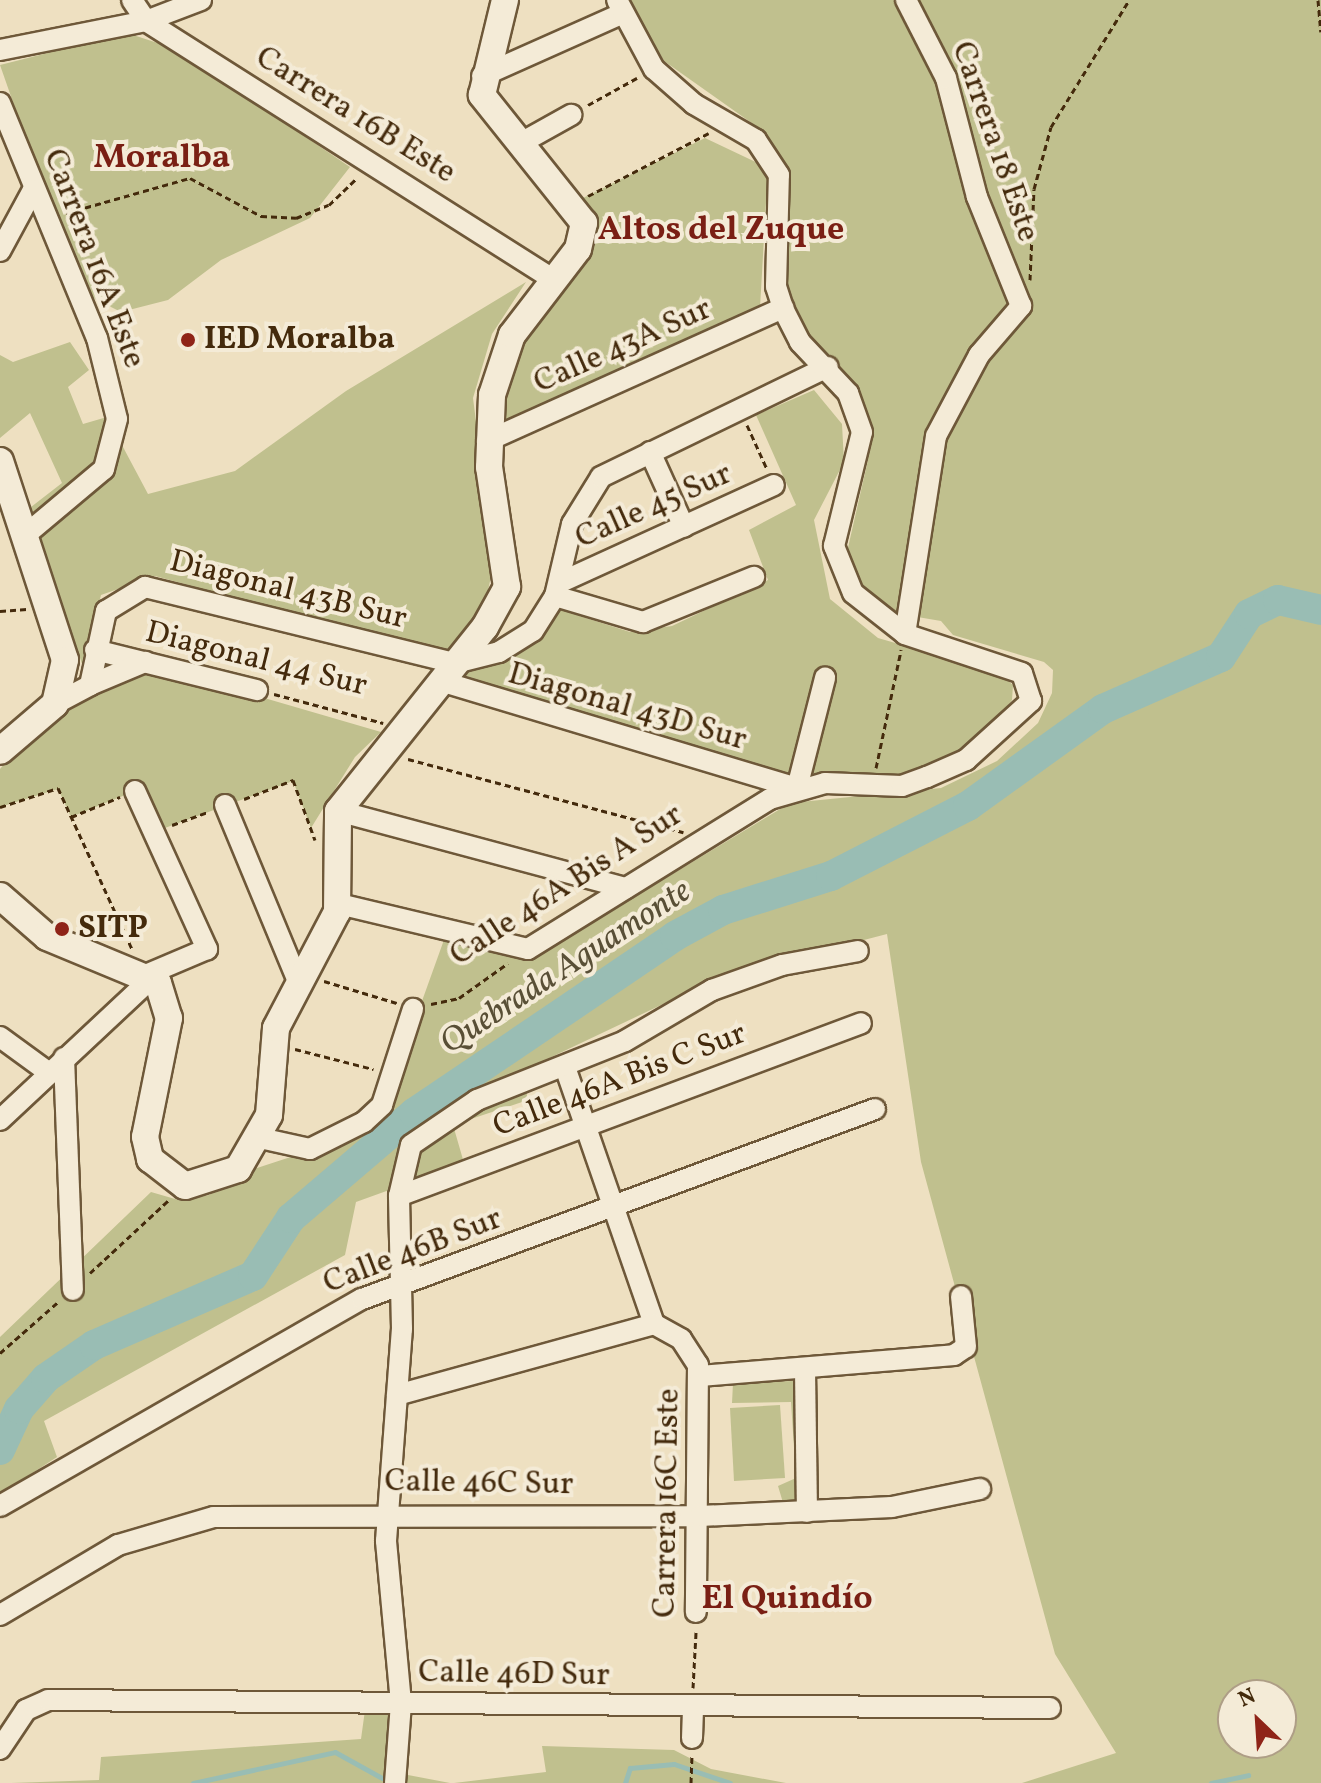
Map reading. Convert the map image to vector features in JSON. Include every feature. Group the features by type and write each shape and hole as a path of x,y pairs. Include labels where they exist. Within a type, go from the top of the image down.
{"street":[{"name":"Carrera 16B Este","path":"132,0 146,21 552,279"},
{"path":"0,50 146,21 201,0"},
{"path":"0,896 47,937 148,974 169,1018 146,1145 158,1172 185,1186 228,1175 260,1138 273,1044 299,977 339,904 338,811 448,672 507,587 487,441 503,358 552,279 584,237 575,203 488,108 482,76 505,0"},
{"name":"Carrera 18 Este","path":"906,0 946,78 977,197 1021,306"},
{"path":"482,76 619,7 654,69 726,124 756,140 779,175 776,286 783,308 800,342 828,367 848,393 862,432 835,560 853,593 905,634 936,436 979,355 1021,306"},
{"name":"Carrera 16A Este","path":"0,103 44,217 97,338 114,399 116,439 94,481 29,532"},
{"path":"519,144 571,115"},
{"path":"0,251 33,190"},
{"name":"Calle 43A Sur","path":"487,441 783,308"},
{"path":"754,577 643,622 557,590 582,502 601,477 828,367"},
{"path":"650,452 684,527"},
{"path":"0,461 29,532 64,648 55,704"},
{"name":"Calle 45 Sur","path":"448,672 518,642 557,590 774,485"},
{"name":"Diagonal 43B Sur","path":"90,685 95,650 106,611 145,587 448,672"},
{"name":"Calle 46A Bis A Sur","path":"528,949 702,837 797,788 873,784 902,786 966,760 1031,701 1022,673 905,634"},
{"name":"Diagonal 44 Sur","path":"95,650 257,690"},
{"path":"0,751 55,704 90,685 145,662"},
{"name":"Diagonal 43D Sur","path":"448,672 797,788"},
{"path":"797,788 825,678"},
{"path":"0,1120 148,974 207,949 135,791"},
{"path":"225,805 299,977"},
{"path":"338,811 626,888"},
{"path":"339,904 528,949"},
{"path":"395,1783 401,1703 387,1512 403,1283 399,1196 411,1145 477,1100 565,1067 735,980 858,951"},
{"path":"260,1138 310,1149 339,1139 382,1105 413,1009"},
{"name":"Calle 46A Bis C Sur","path":"399,1196 861,1023"},
{"path":"0,1037 48,1072"},
{"path":"64,1058 73,1290"},
{"path":"397,1395 654,1324 565,1067"},
{"name":"Calle 46B Sur","path":"0,1506 322,1319 403,1283 614,1209 875,1109"},
{"path":"700,1376 805,1370 954,1355 966,1347 961,1296"},
{"name":"Carrera 16C Este","path":"654,1324 681,1339 700,1376 696,1612"},
{"path":"805,1370 807,1512"},
{"name":"Calle 46C Sur","path":"0,1615 118,1545 165,1527 238,1514 387,1512 700,1516 892,1507 980,1489"},
{"name":"Calle 46D Sur","path":"0,1749 26,1710 48,1700 693,1708 1050,1708"},
{"path":"692,1748 693,1708"}],"path":[{"path":"1021,306 1033,264 1034,189 1051,127 1129,0"},
{"path":"1318,0 1321,32"},
{"path":"571,115 654,69"},
{"path":"575,203 726,124"},
{"path":"44,217 190,178 261,216 296,218 329,205 370,162"},
{"path":"740,411 774,485"},
{"path":"873,784 905,634"},
{"name":"Diagonal 44 Sur","path":"257,690 402,728"},
{"path":"382,753 702,837"},
{"path":"0,807 58,788 148,974"},
{"path":"71,817 135,791"},
{"name":"Calle 46A Bis A Sur","path":"413,1009 459,998 528,949"},
{"path":"299,977 413,1009"},
{"path":"273,1044 392,1074"},
{"path":"0,1353 185,1186"},
{"name":"Carrera 16C Este","path":"693,1708 696,1612"},
{"path":"691,1782 692,1748"}],"green space":[{"path":"627,0 1321,0 1321,1783 1022,1783 1116,1753 1055,1654 921,1162 887,934 718,978 522,1071 528,1100 453,1125 464,1163 356,1202 345,1255 44,1421 57,1457 0,1494 0,1337 151,1192 182,1201 209,1195 254,1169 376,1129 445,937 530,960 790,803 941,788 997,761 1038,723 1052,693 1053,670 1044,662 953,635 941,621 888,612 859,584 847,552 868,460 866,420 795,324 781,285 789,225 785,173 767,134 664,61"},
{"path":"127,33 176,49 350,167 310,218 221,260 168,300 121,312 79,291 0,65"},
{"path":"705,138 768,168 760,308 499,428 512,358 588,210 583,198"},
{"path":"526,282 492,334 473,398 494,562 485,605 448,656 155,576 101,595 83,667 31,507 62,483 30,413 0,438 0,355 13,362 70,342 89,370 68,387 83,424 107,417 148,494 235,471 346,391"},
{"path":"814,390 842,424 844,462 814,520 830,599 878,638 999,673 1013,685 1012,700 994,725 944,764 899,779 790,777 492,693 464,674 526,649 558,609 630,632 672,626 768,580 749,530 796,505 756,415"},
{"path":"144,663 381,732 355,757 311,828 293,781 154,832 135,791 71,817 58,789 0,807 0,769 18,747 77,695"},
{"path":"793,1381 799,1499 784,1506 778,1486 796,1478 791,1402 732,1403 733,1383"},
{"path":"780,1405 785,1478 734,1481 730,1408"},
{"path":"365,1710 388,1710 387,1771 450,1783 11,1783 99,1780 101,1757 361,1739"},
{"path":"542,1746 674,1750 711,1769 786,1783 454,1783 546,1772"}],"waterway":[{"name":"Quebrada Aguamonte","path":"0,1450 19,1409 46,1378 94,1345 253,1276 291,1218 414,1113 675,936 723,910 831,876 968,806 1103,709 1221,657 1249,614 1278,600 1321,610"},
{"path":"193,1783 335,1752 382,1778"},
{"path":"625,1783 630,1768 674,1764 730,1783"},
{"path":"1211,1783 1248,1775"}],"place":[{"name":"IED Moralba","path":"188,340"},
{"name":"SITP","path":"62,929"}],"district":[{"name":"Moralba","path":"162,159"},
{"name":"Altos del Zuque","path":"721,231"},
{"name":"El Quindío","path":"787,1600"}]}
